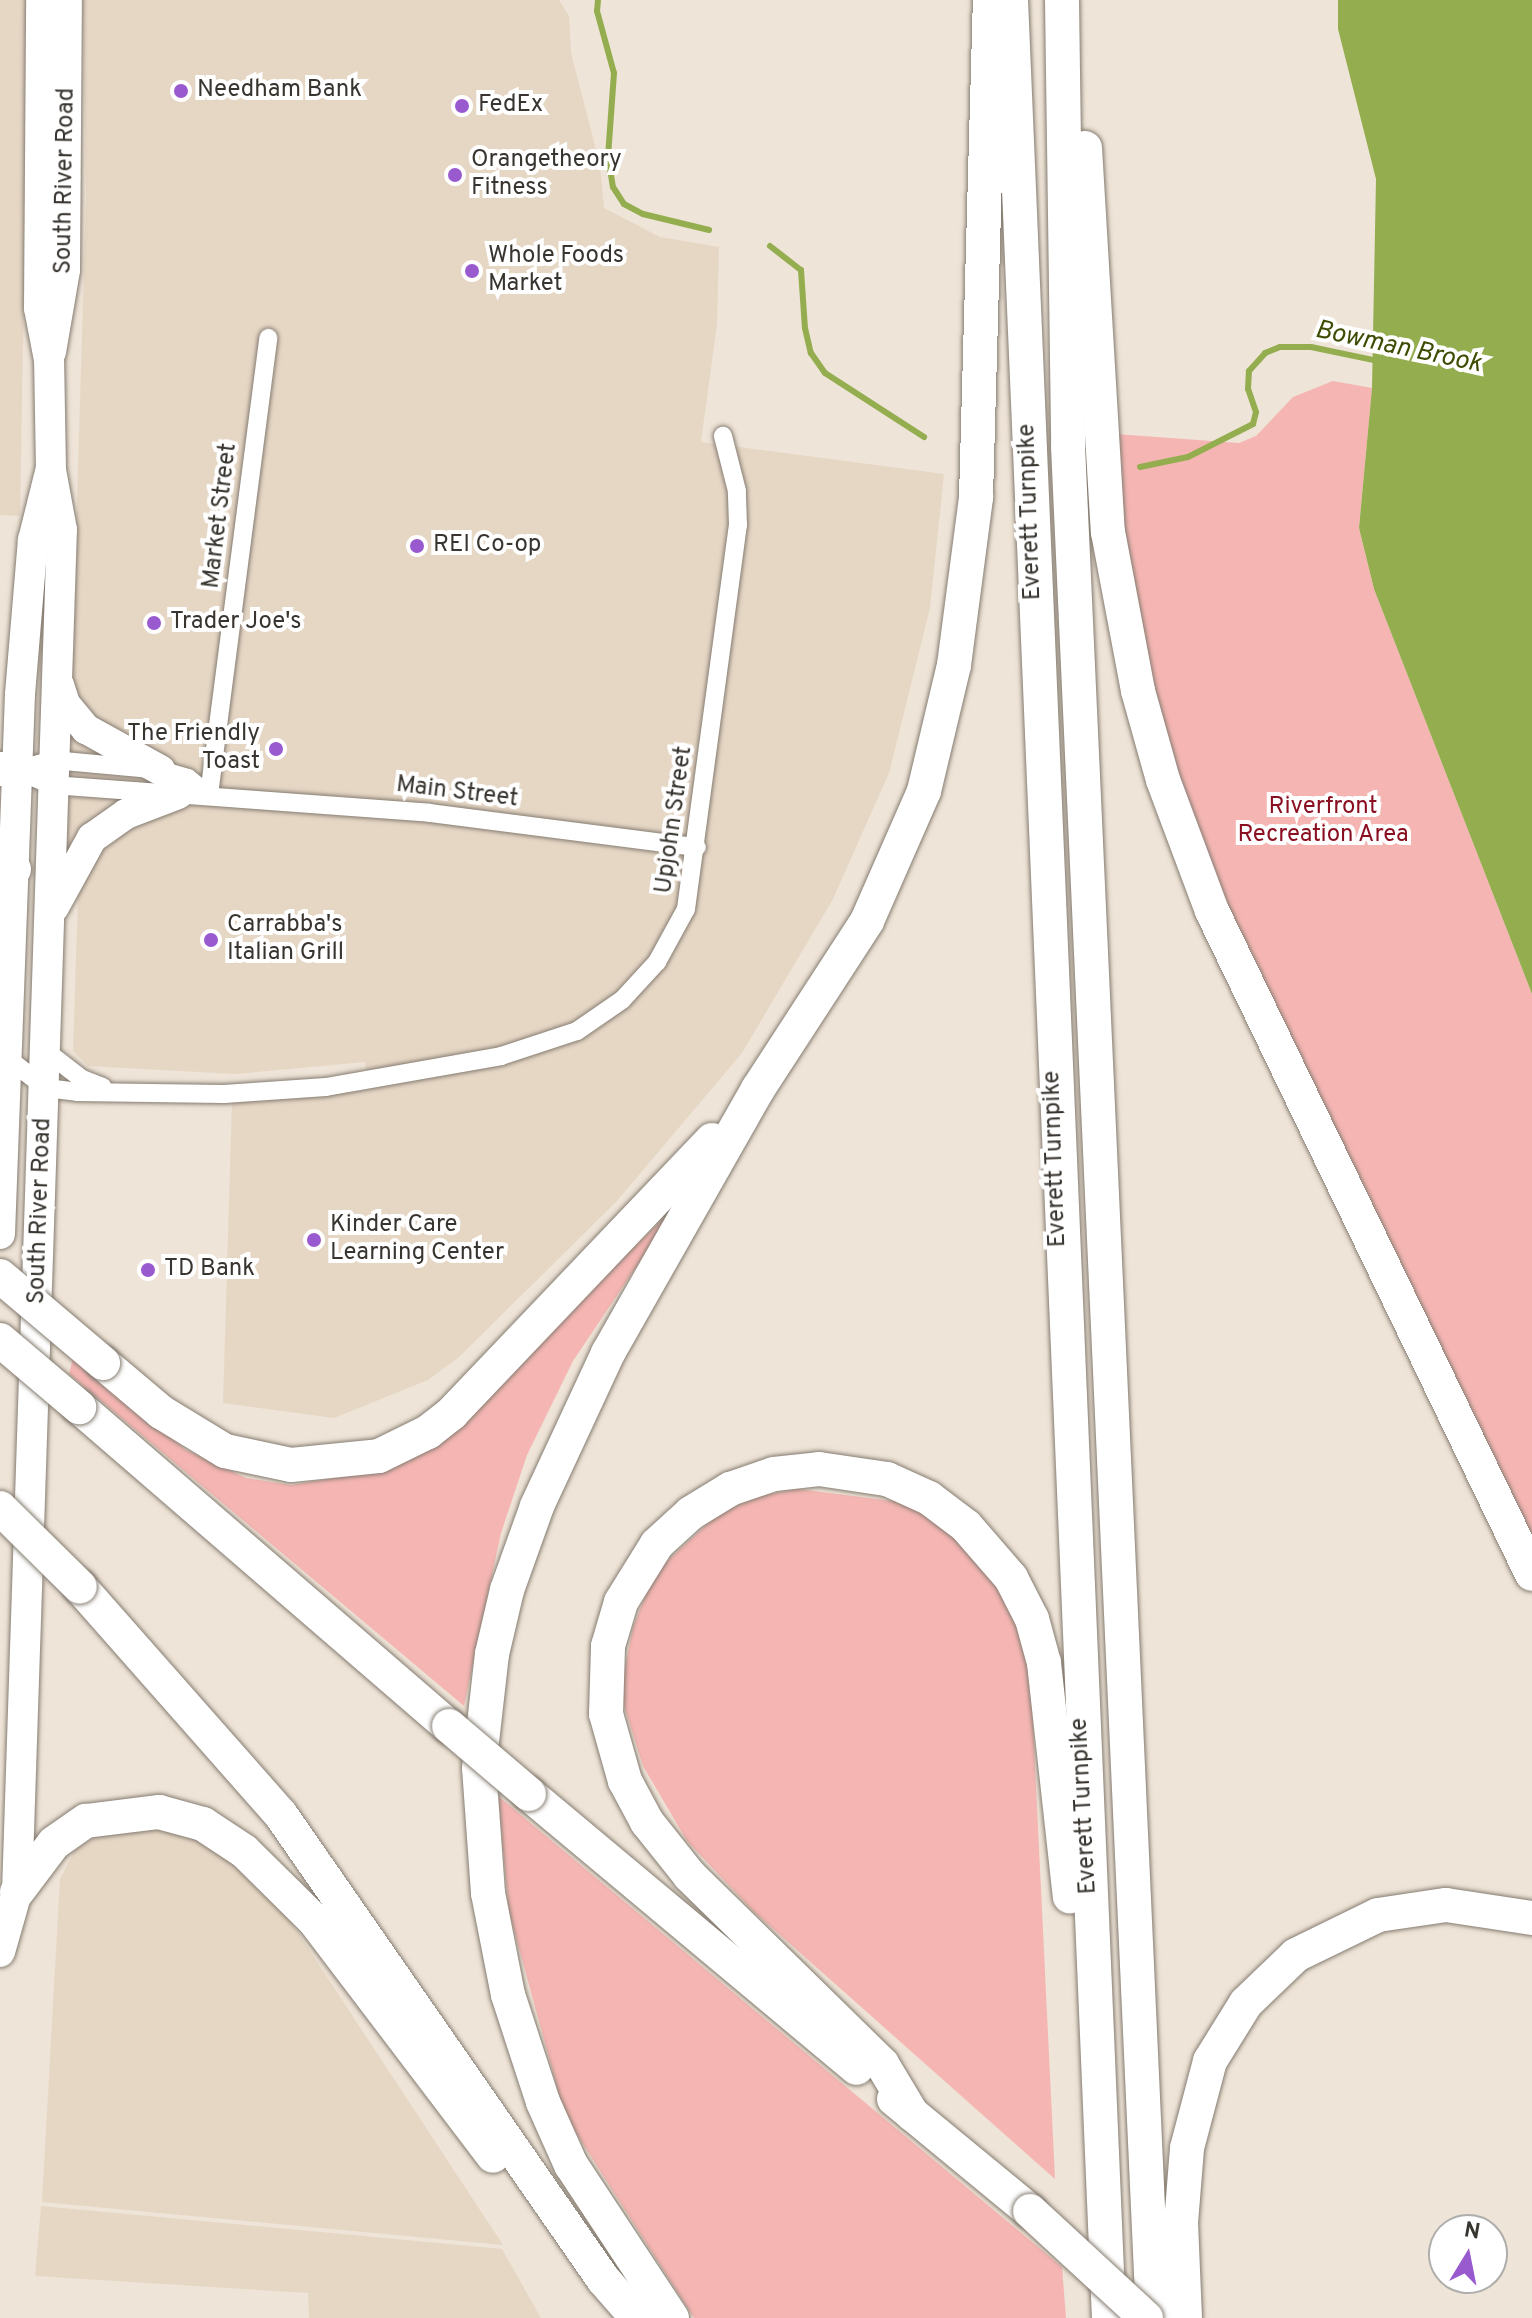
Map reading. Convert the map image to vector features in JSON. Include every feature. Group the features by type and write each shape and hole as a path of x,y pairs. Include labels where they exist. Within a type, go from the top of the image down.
{"highway":[{"path":"672,2318 613,2236 571,2165 522,2045 488,1893 479,1768 492,1654 507,1590 537,1506 608,1353 758,1089 867,921 924,791 941,727 976,497 990,0"},
{"name":"Everett Turnpike","path":"1011,0 1099,2115 1140,2316"},
{"name":"Everett Turnpike","path":"1062,0 1069,462 1140,2316"},
{"path":"1076,0 1108,532 1150,736 1212,911 1532,1574"},
{"path":"0,1276 161,1412 225,1451 291,1465 379,1456 428,1432 452,1413 653,1206 758,1089"},
{"path":"0,1340 529,1794 1030,2211 1140,2316"},
{"path":"912,2114 882,2064 690,1876 661,1841 625,1781 606,1714 605,1668 613,1623 643,1562 691,1513 730,1489 774,1474 842,1470 909,1488 966,1526 1011,1578 1032,1619 1044,1663 1053,1772 1099,2115"},
{"path":"0,1508 80,1587 281,1815 570,2227 628,2318"},
{"path":"17,1892 54,1843 86,1821 159,1812 203,1824 244,1851 314,1920 510,2178 570,2227"},
{"path":"1185,2318 1181,2223 1187,2148 1210,2061 1246,2003 1296,1955 1378,1915 1446,1905 1532,1918"},
{"path":"603,2279 637,2318"}],"main road":[{"name":"South River Road","path":"0,1952 17,1892 13,1678 46,1088 62,530 51,470 49,360 39,308 41,0"},
{"name":"South River Road","path":"49,360 65,270 67,0"},
{"name":"South River Road","path":"0,1234 7,1058 8,770 33,540 51,470"},
{"path":"50,916 92,838 169,782 86,729 65,704 56,678"}],"street":[{"name":"Market Street","path":"209,795 268,338"},
{"name":"Upjohn Street","path":"46,1088 224,1094 326,1087 501,1056 577,1031 622,1000 657,962 686,909 697,847 738,525 737,491 723,436"},
{"name":"Main Street","path":"8,770 169,782 209,795 338,805 697,847"},
{"name":"Main Street","path":"53,773 169,782 188,778 209,795"},
{"name":"Upjohn Street","path":"47,1052 82,1079 110,1089"},
{"path":"7,1058 46,1088"}],"shaded area":[{"path":"0,0 29,0 20,516 0,515"},
{"path":"83,0 559,0 569,16 571,53 600,165 604,208 660,237 719,247 717,324 701,442 944,474 930,608 889,773 833,899 742,1053 616,1202 459,1357 428,1380 334,1418 223,1403 232,1100 370,1090 365,1062 236,1074 88,1066 73,1051 78,897 67,839 86,199"},
{"path":"158,1823 204,1835 262,1878 503,2245 42,2202 60,1879 75,1850 108,1830"},
{"path":"41,2206 502,2249 541,2318 309,2318 308,2293 35,2276"}],"green space":[{"name":"Riverfront Recreation Area","path":"1333,381 1372,388 1359,528 1374,589 1532,994 1532,1566 1148,732 1102,433 1239,443 1256,436 1293,397"},
{"path":"677,1206 573,1361 527,1455 501,1533 464,1706 69,1374 73,1358 186,1450 246,1478 291,1485 389,1469 461,1412"},
{"path":"798,1489 908,1503 947,1529 1007,1596 1030,1662 1055,2179 754,1912 687,1841 643,1766 620,1693 633,1627 655,1572 717,1515 756,1497"},
{"path":"498,1796 1062,2267 1066,2318 694,2318 565,2116 509,1912"}],"water":[{"path":"1338,0 1532,0 1532,994 1374,589 1359,528 1372,388 1376,179 1338,29"}],"waterway":[{"name":"Bowman Brook","path":"598,0 597,11 614,73 608,156 613,187 624,204 643,214 709,230"},
{"name":"Bowman Brook","path":"770,246 801,270 805,328 811,353 825,373 924,437"},
{"name":"Bowman Brook","path":"1140,467 1188,457 1253,424 1256,412 1248,389 1249,371 1265,353 1280,347 1311,347 1378,361"}],"place":[{"name":"Needham Bank","path":"181,91"},
{"name":"FedEx","path":"462,106"},
{"name":"Orangetheory Fitness","path":"455,175"},
{"name":"Whole Foods Market","path":"472,271"},
{"name":"REI Co-op","path":"417,546"},
{"name":"Trader Joe's","path":"154,623"},
{"name":"The Friendly Toast","path":"276,749"},
{"name":"Carrabba's Italian Grill","path":"211,940"},
{"name":"Kinder Care Learning Center","path":"314,1240"},
{"name":"TD Bank","path":"148,1270"}]}
